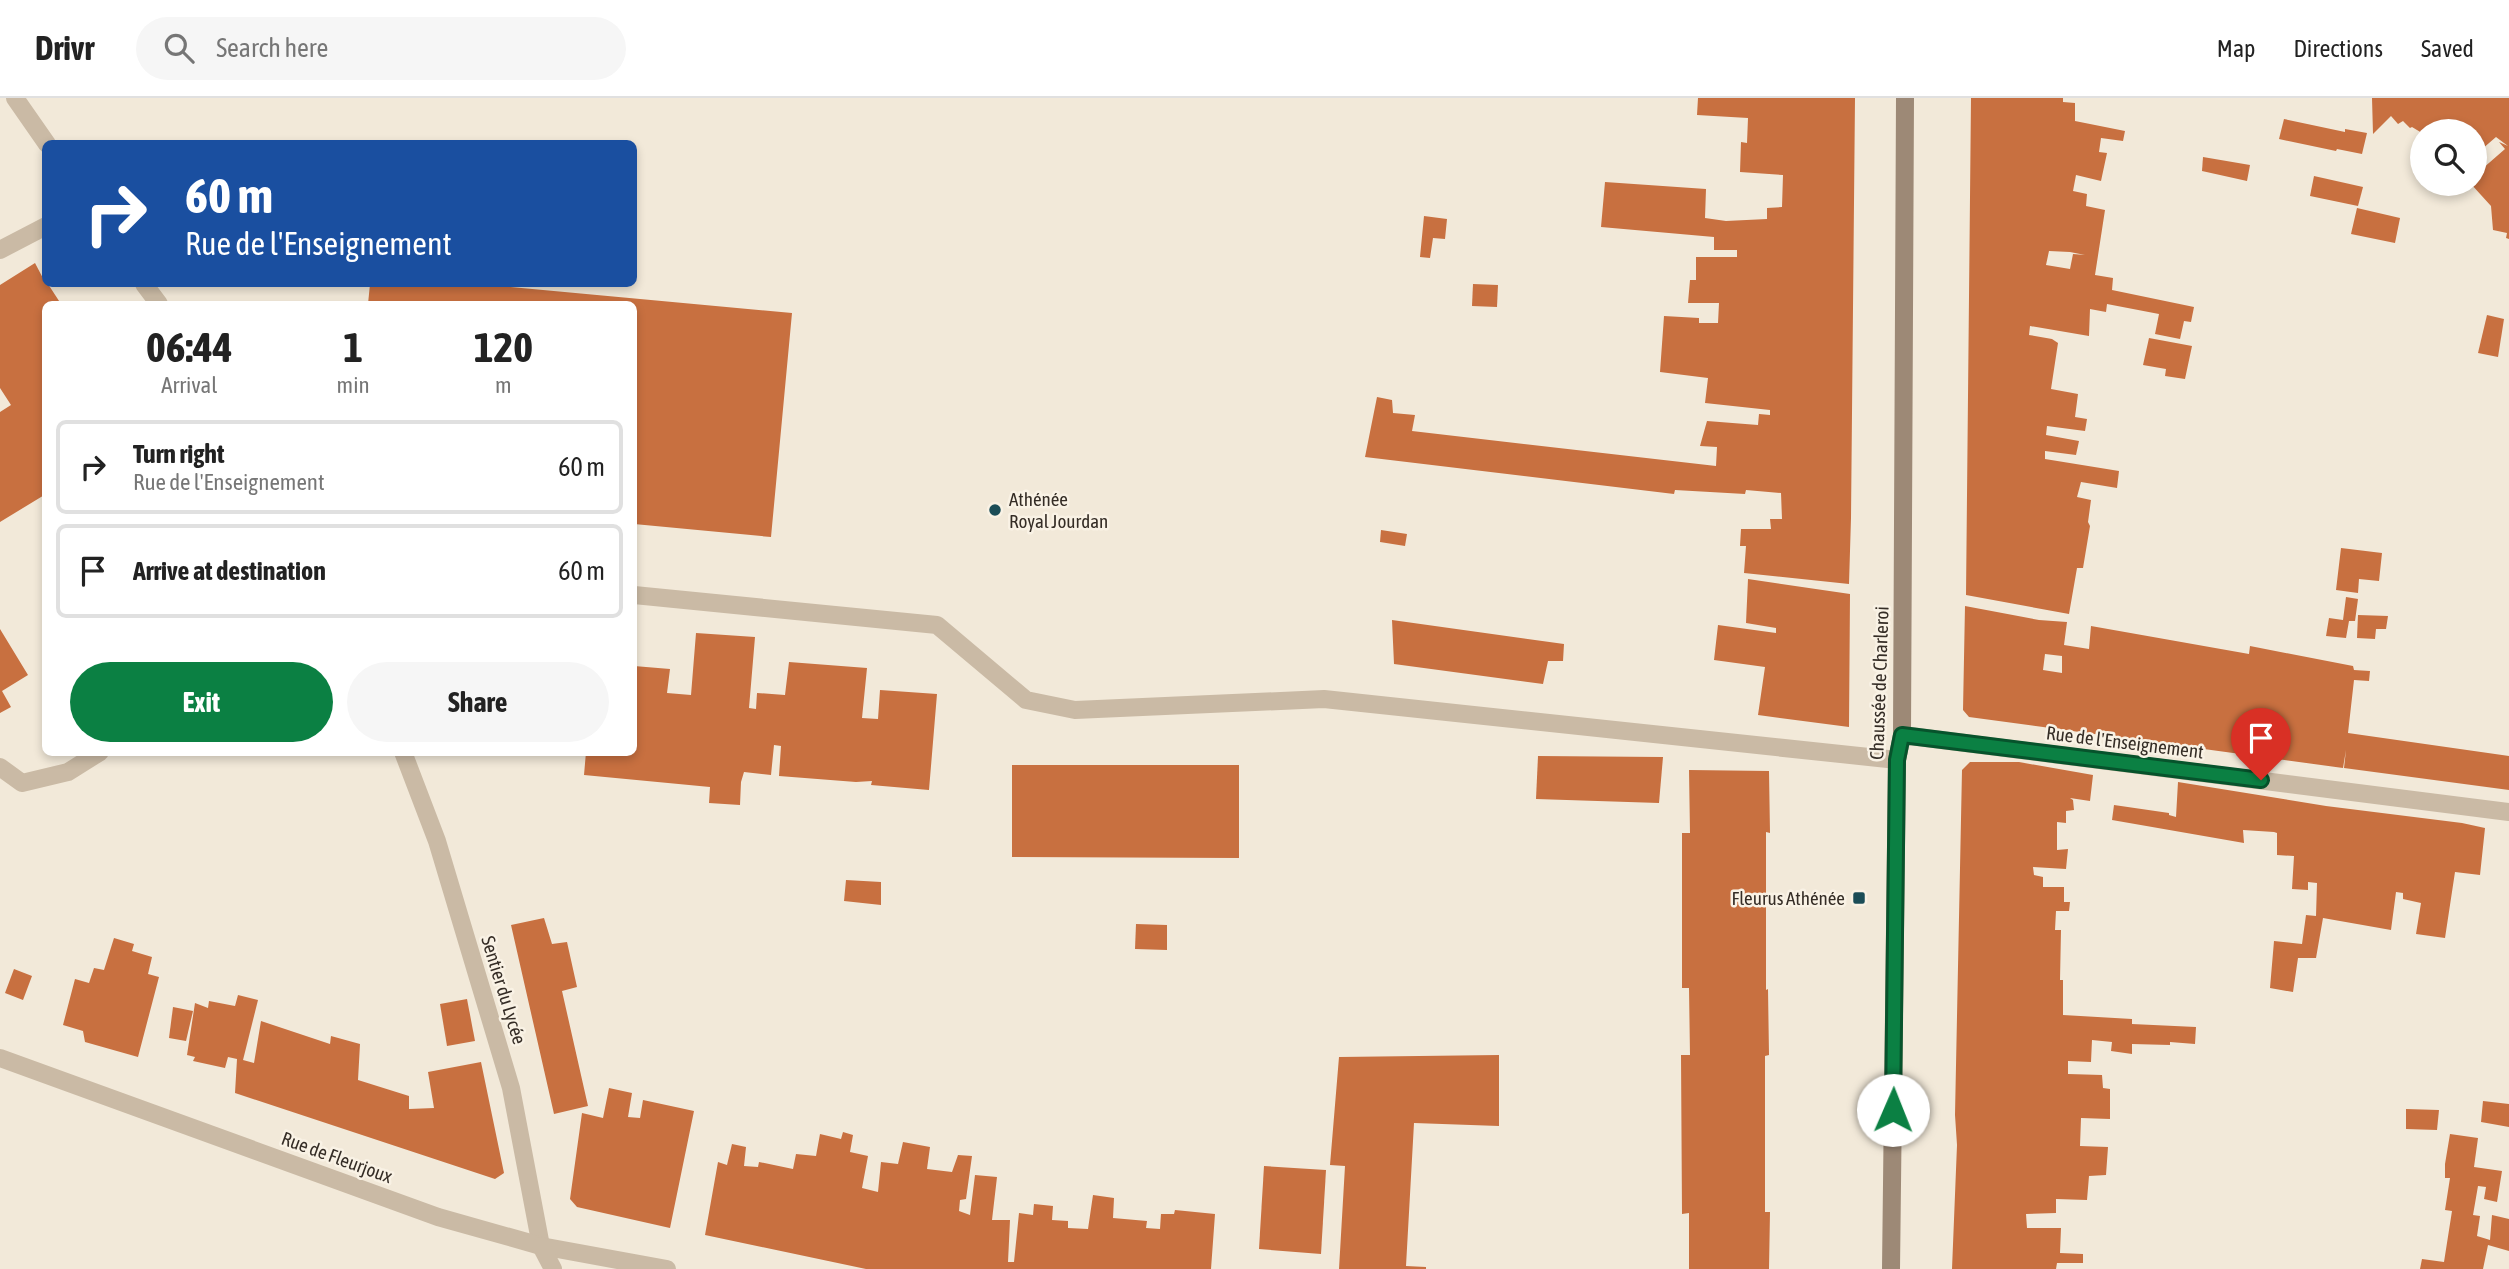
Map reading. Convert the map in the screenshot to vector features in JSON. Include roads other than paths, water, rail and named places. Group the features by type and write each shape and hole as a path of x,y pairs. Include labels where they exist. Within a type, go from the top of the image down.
{"main road":[{"name":"Chaussée de Charleroi","path":"1891,1269 1897,760 1902,735 1905,98"}],"street":[{"path":"15,98 44,140"},
{"path":"0,250 42,228"},
{"path":"637,595 937,625 1026,699 1075,710 1324,699 1897,760"},
{"name":"Rue de l'Enseignement","path":"1902,735 2509,811"},
{"path":"0,767 22,783 68,772 94,756"},
{"name":"Sentier du Lycée","path":"405,756 437,841 512,1088 541,1246 553,1269"},
{"name":"Rue de Fleurjoux","path":"0,1058 438,1217 541,1246 667,1269"}],"place":[{"name":"Athénée Royal Jourdan","path":"995,510"},
{"name":"Fleurus Athénée","path":"1859,898"}]}
